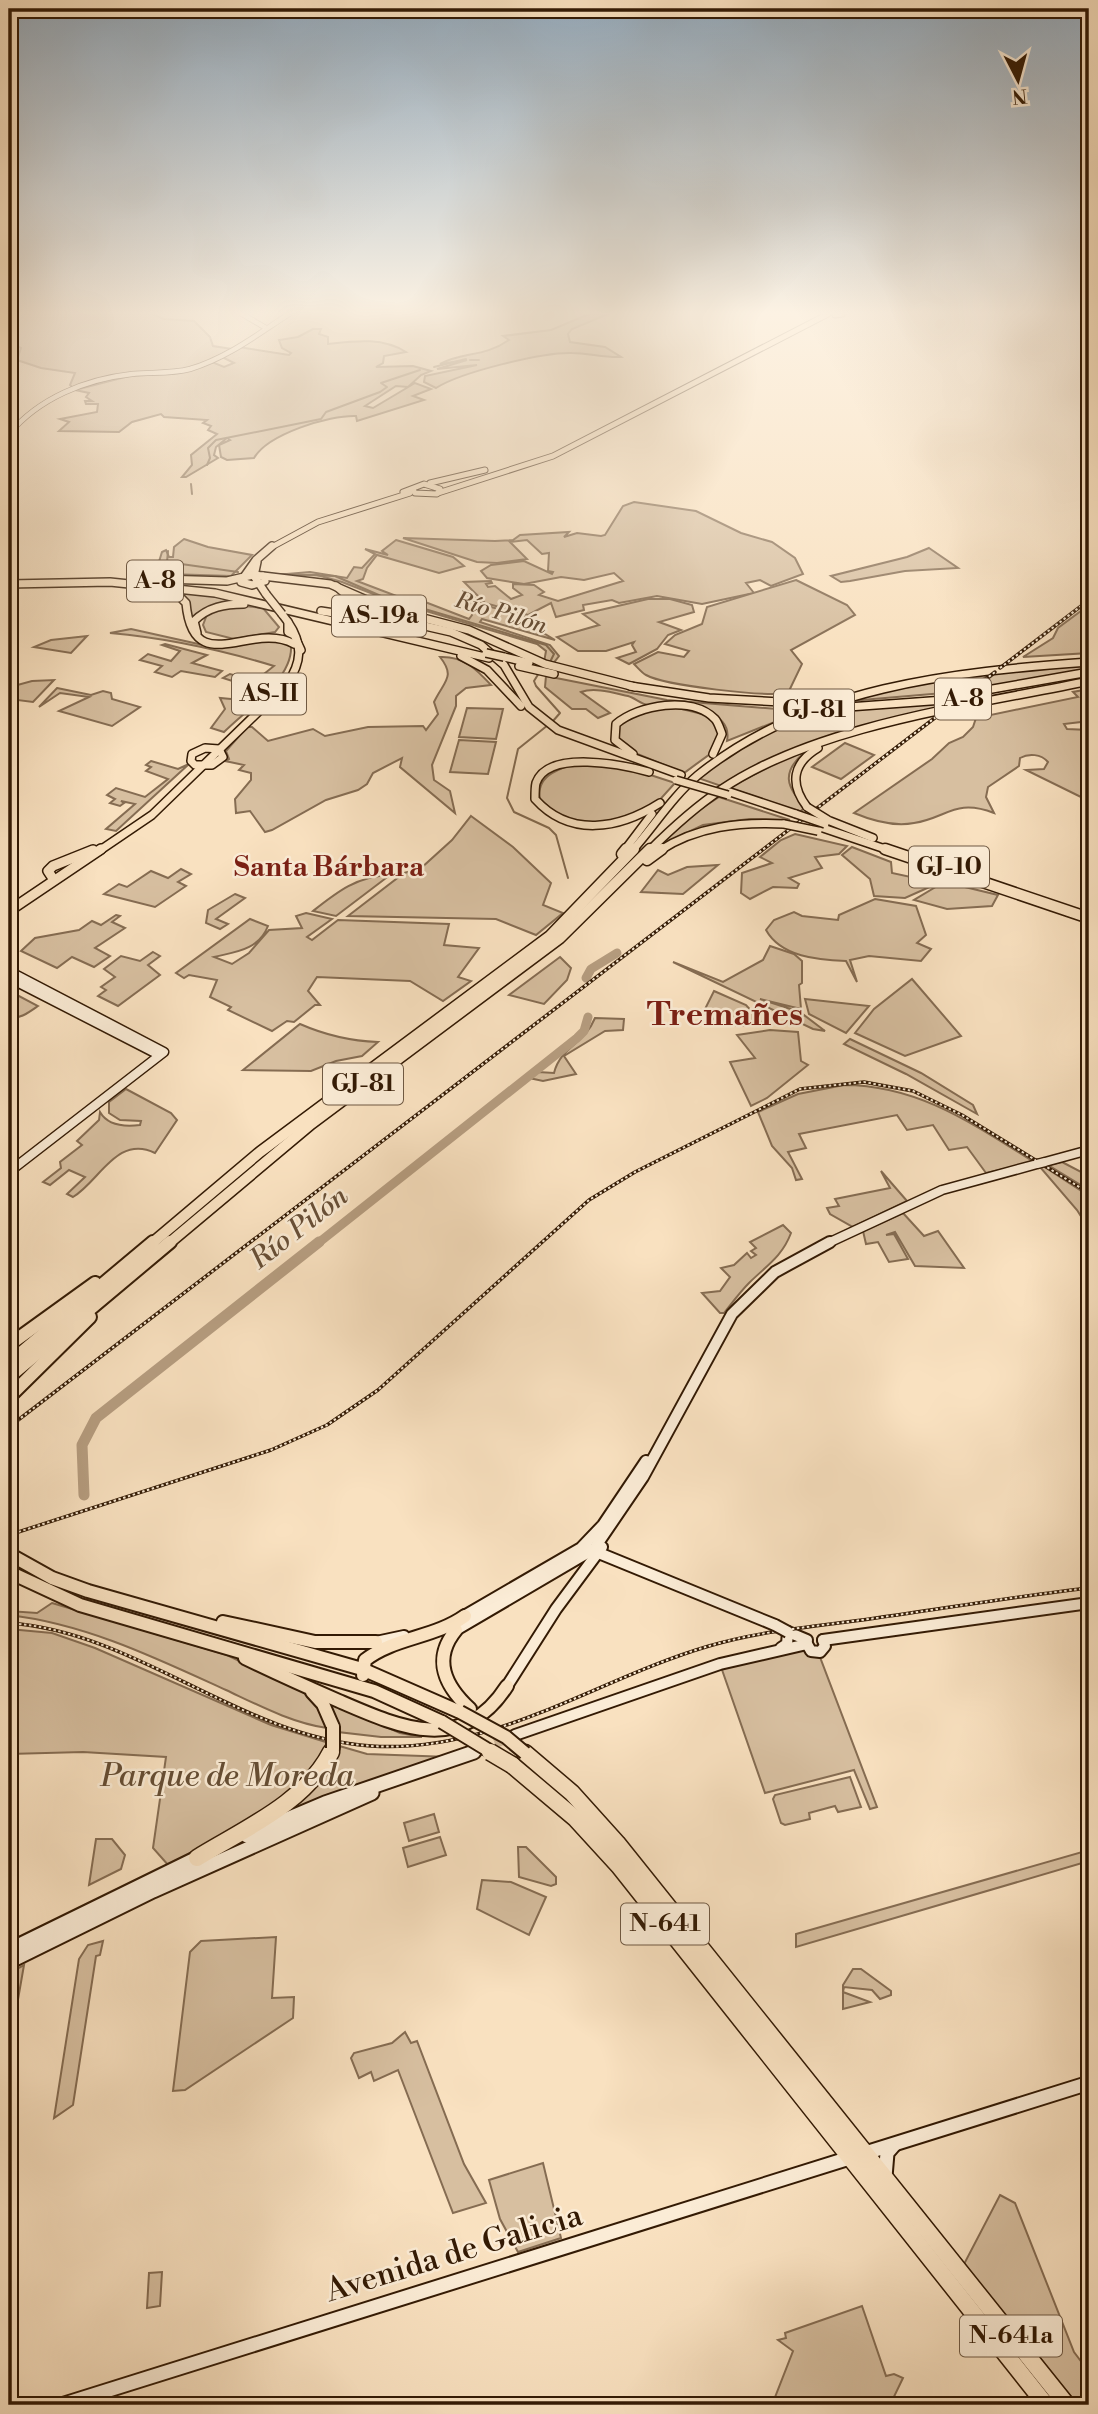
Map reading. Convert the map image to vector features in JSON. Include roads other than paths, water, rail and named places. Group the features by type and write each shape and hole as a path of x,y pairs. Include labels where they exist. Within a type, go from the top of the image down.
{"highway":[{"path":"249,575 254,562 268,552 337,516 564,449 607,427"},
{"path":"306,530 416,493 426,484 564,449"},
{"path":"426,484 438,488"},
{"name":"AS-II","path":"254,562 264,584 284,611 285,623"},
{"path":"54,581 110,577 219,582 249,575 264,584"},
{"name":"AS-II","path":"249,575 264,584 272,611 285,623"},
{"name":"A-8","path":"9,582 109,578 183,584 300,607 506,660 696,701 804,711 940,702 1089,677"},
{"path":"54,581 161,589 183,598 188,607 188,627 201,639 226,644 288,632 294,635 302,650"},
{"name":"A-8","path":"54,581 179,587 422,643 488,655"},
{"name":"AS-19a","path":"264,584 315,581 336,586 368,613 432,627 466,638 495,655 536,718"},
{"path":"336,586 385,608 469,630 530,664"},
{"path":"284,611 226,604 206,610 194,621 197,633 214,640 274,635 294,643"},
{"path":"300,607 432,627"},
{"path":"274,635 285,623 288,632"},
{"name":"AS-19a","path":"422,643 469,660 487,670 536,718"},
{"name":"GJ-81","path":"9,1377 311,1124 504,982 595,900 601,886 698,775 745,742 804,711 864,694 983,672 1089,662"},
{"name":"A-8","path":"557,671 635,687 709,698 818,704 949,696 1089,677"},
{"name":"GJ-81","path":"595,900 605,896 682,818 724,787 797,750 897,720 1089,677"},
{"path":"601,886 635,833 660,803 713,754 724,738 724,729 717,721 697,710 672,705 648,706 617,722 613,735 620,746 680,777"},
{"path":"713,754 755,730 804,711"},
{"path":"536,718 556,732 932,866"},
{"path":"824,826 798,796 793,783 794,772 800,761 825,746 897,720"},
{"path":"660,803 629,821 585,826 554,817 539,805 534,792 540,778 548,772 584,761 611,761 680,777 729,794"},
{"path":"605,896 659,850 685,835 731,824 824,826"},
{"name":"GJ-10","path":"824,826 932,866 1089,918"},
{"name":"GJ-10","path":"824,826 911,853 1073,913"},
{"name":"GJ-81","path":"10,1362 236,1172 350,1083 583,912"},
{"path":"9,1345 157,1238"},
{"path":"9,1397 147,1261"},
{"name":"N-641","path":"9,1554 52,1577 88,1591 362,1670 465,1710 510,1736 525,1753 572,1793 617,1843 857,2156"},
{"name":"N-641","path":"9,1572 80,1605 374,1691 442,1722 512,1765 576,1819 619,1866 934,2252"},
{"path":"176,1616 205,1618 315,1642 376,1642"},
{"path":"374,1691 365,1683 362,1670 365,1660 375,1651 434,1634 465,1616"},
{"path":"456,1630 447,1641 441,1665 444,1681 465,1710"},
{"path":"217,1645 399,1727 427,1730 470,1721 493,1706 507,1686"},
{"path":"197,1858 308,1786 327,1765 333,1748 333,1727 323,1704 310,1689"},
{"path":"857,2156 886,2181 934,2252"},
{"name":"N-641a","path":"934,2252 948,2281 1046,2405"},
{"name":"N-641a","path":"934,2252 1067,2405"}],"main road":[{"name":"AS-II","path":"212,748 286,684 299,668 302,650 300,640 285,623"},
{"name":"AS-II","path":"212,748 289,673 296,656 294,643 288,632"},
{"path":"9,904 52,877 48,871 54,866 93,850 136,820 198,765 220,761 223,754 212,748 198,765 130,832 9,911"}],"street":[{"path":"9,971 162,1054"},
{"path":"9,978 162,1054"},
{"path":"9,1172 162,1054"},
{"path":"507,1686 614,1523 724,1324 738,1304 775,1271 796,1258 942,1190 1089,1150"},
{"path":"376,1642 406,1636 465,1616 582,1548 603,1525 660,1443"},
{"path":"582,1548 597,1550 775,1625 807,1642 811,1651 820,1652 825,1646 823,1640 1089,1603"},
{"path":"456,1630 467,1621 597,1550"},
{"path":"780,1649 786,1644 788,1632"},
{"path":"510,1736 720,1664 807,1642"},
{"path":"9,1950 197,1858 324,1803 476,1751"},
{"path":"9,1962 228,1857 426,1770"},
{"name":"Avenida de Galicia","path":"61,2405 1089,2083"},
{"path":"886,2181 887,2153 896,2144"}],"waterway":[{"name":"Río Pilón","path":"207,465 210,458 208,448 216,440 283,427"},
{"name":"Río Pilón","path":"191,484 192,494"},
{"name":"Río Pilón","path":"168,551 167,562 238,572"},
{"name":"Río Pilón","path":"276,574 335,576 381,596 546,645 554,654 550,662"},
{"name":"Río Pilón","path":"539,673 534,681 536,686 560,713 553,721"},
{"name":"Río Pilón","path":"548,725 518,749 507,798 514,812 549,828 556,835 568,878"},
{"name":"Río Pilón","path":"586,978 591,969 617,953"},
{"name":"Río Pilón","path":"317,1244 577,1038 584,1031 588,1017"},
{"name":"Río Pilón","path":"84,1495 82,1445 96,1418 319,1242"}],"tunnel":[{"path":"481,1749 510,1737"}],"railway":[{"path":"1000,668 1089,600"},
{"path":"973,689 995,672"},
{"path":"9,1427 936,717"},
{"path":"9,1535 271,1450 327,1425 378,1390 589,1200 635,1172 800,1089 864,1082 913,1091 962,1115 1089,1193"},
{"path":"9,1623 56,1630 102,1645 277,1724 323,1738 371,1746 416,1745 460,1738 502,1727 667,1660 750,1636 1089,1588"}],"district":[{"name":"Santa Bárbara","path":"329,867"},
{"name":"Tremañes","path":"725,1015"}],"park label":[{"name":"Parque de Moreda","path":"227,1776"}]}
